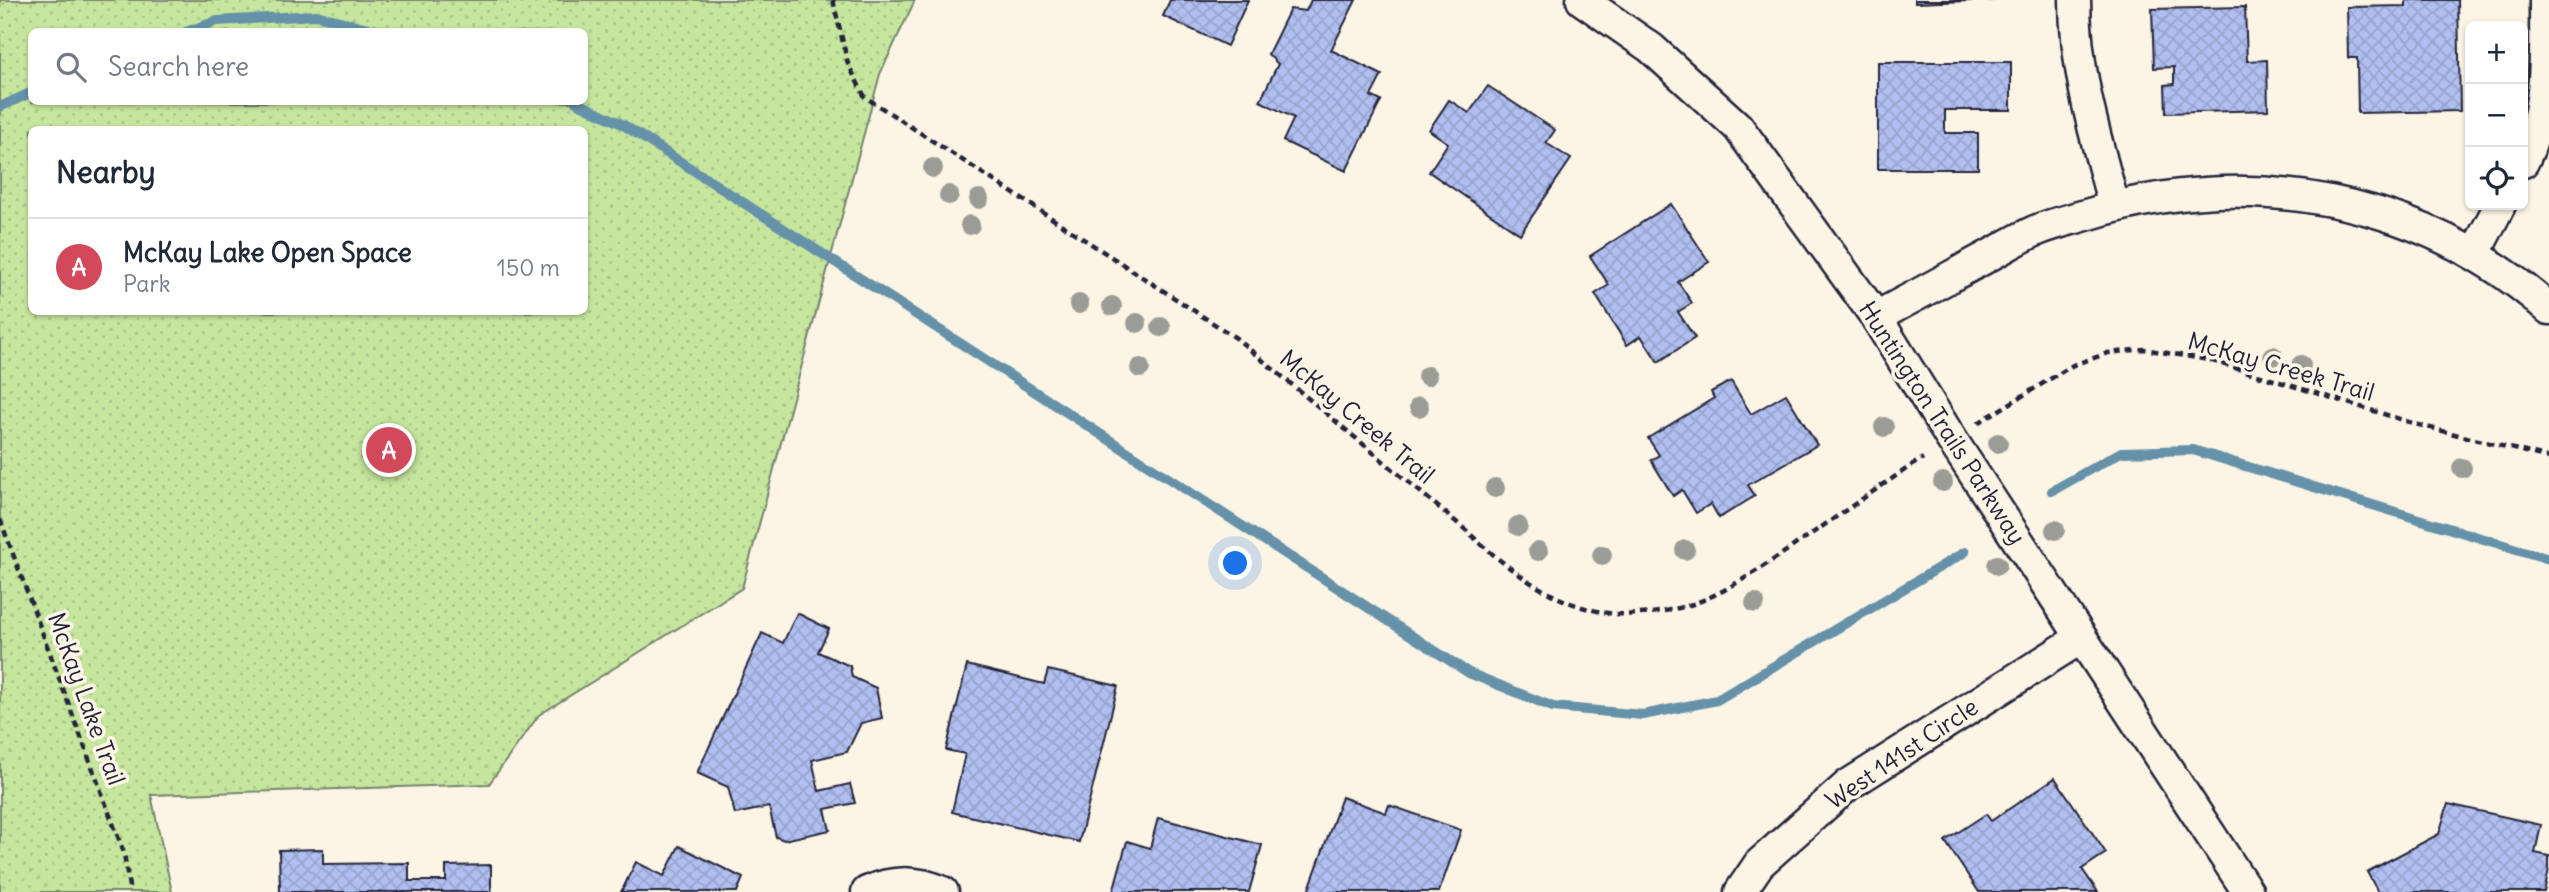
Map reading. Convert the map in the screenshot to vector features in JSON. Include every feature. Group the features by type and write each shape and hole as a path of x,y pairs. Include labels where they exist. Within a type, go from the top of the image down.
{"street":[{"name":"Huntington Trails Parkway","path":"1583,0 1651,48 1738,127 1876,317 1952,440 2248,892"},
{"path":"2075,0 2075,28 2086,98 2114,206"},
{"path":"2528,151 2542,110 2545,0"},
{"path":"1876,317 2036,231 2114,206 2176,195 2243,191 2319,198 2413,223 2475,253 2525,288 2549,309"},
{"path":"2475,253 2497,210"},
{"name":"West 141st Circle","path":"1740,892 1759,864 1848,785 2081,638"},
{"path":"867,892 885,884 905,883 930,886 943,892"}],"path":[{"name":"McKay Creek Trail","path":"833,0 848,64 864,97 1236,338 1467,531 1499,562 1571,603 1609,613 1653,613 1694,603 1763,567 1929,454"},
{"name":"McKay Creek Trail","path":"1975,425 2073,365 2108,353 2144,349 2209,360 2419,425 2549,458"},
{"name":"McKay Lake Trail","path":"0,520 124,853 129,887 127,892"}],"green space":[{"path":"0,0 915,0 880,74 742,588 539,715 489,784 151,795 172,892 0,892"}],"building":[{"path":"1170,0 1248,0 1227,46 1163,16"},
{"path":"1311,0 1356,0 1331,50 1382,75 1371,96 1381,101 1346,171 1283,141 1294,118 1260,101 1278,64 1268,54 1290,9 1306,11"},
{"path":"1915,0 1997,0 1915,3"},
{"path":"2406,0 2458,0 2460,111 2358,113 2357,58 2348,58 2347,7 2406,6"},
{"path":"2245,7 2247,61 2267,60 2268,110 2166,113 2165,85 2174,84 2174,67 2154,68 2152,9"},
{"path":"1878,62 2011,62 2011,110 1945,110 1945,133 1978,133 1978,169 1878,169"},
{"path":"1488,86 1555,130 1546,143 1571,159 1520,234 1429,172 1448,143 1429,130 1449,100 1469,113"},
{"path":"1671,204 1709,262 1678,282 1692,303 1678,312 1695,338 1658,362 1641,336 1627,345 1595,294 1609,285 1590,256"},
{"path":"1731,381 1751,414 1786,394 1817,445 1748,485 1755,496 1719,518 1711,504 1696,513 1682,490 1673,496 1651,460 1659,455 1648,438 1714,398 1711,392"},
{"path":"797,613 829,629 818,652 850,666 852,677 876,688 882,718 861,723 847,752 812,760 819,791 850,784 855,803 825,809 830,830 784,840 776,837 769,807 735,814 728,787 697,773 762,633 783,643"},
{"path":"967,665 1044,684 1048,670 1118,686 1079,842 952,812 965,754 946,750"},
{"path":"2055,778 2106,853 2082,869 2098,892 1979,892 1945,841 1986,814 1991,821"},
{"path":"1342,797 1386,813 1389,805 1461,830 1439,892 1308,892"},
{"path":"2448,804 2541,825 2535,853 2549,856 2544,892 2378,892 2367,872 2439,834"},
{"path":"1158,818 1262,845 1249,892 1113,892 1127,841 1150,848"},
{"path":"679,846 743,878 737,892 621,892 636,862 664,876"},
{"path":"323,849 323,864 409,863 409,881 446,881 446,866 491,865 491,892 280,892 279,850"}],"waterway":[{"path":"197,28 217,21 316,15 368,28"},
{"path":"0,107 28,94"},
{"path":"582,105 622,124 1469,673 1553,707 1643,715 1717,700 1965,552"},
{"path":"2052,491 2121,452 2193,450 2549,559"}],"place":[{"name":"McKay Lake Open Space","path":"389,450"}]}
